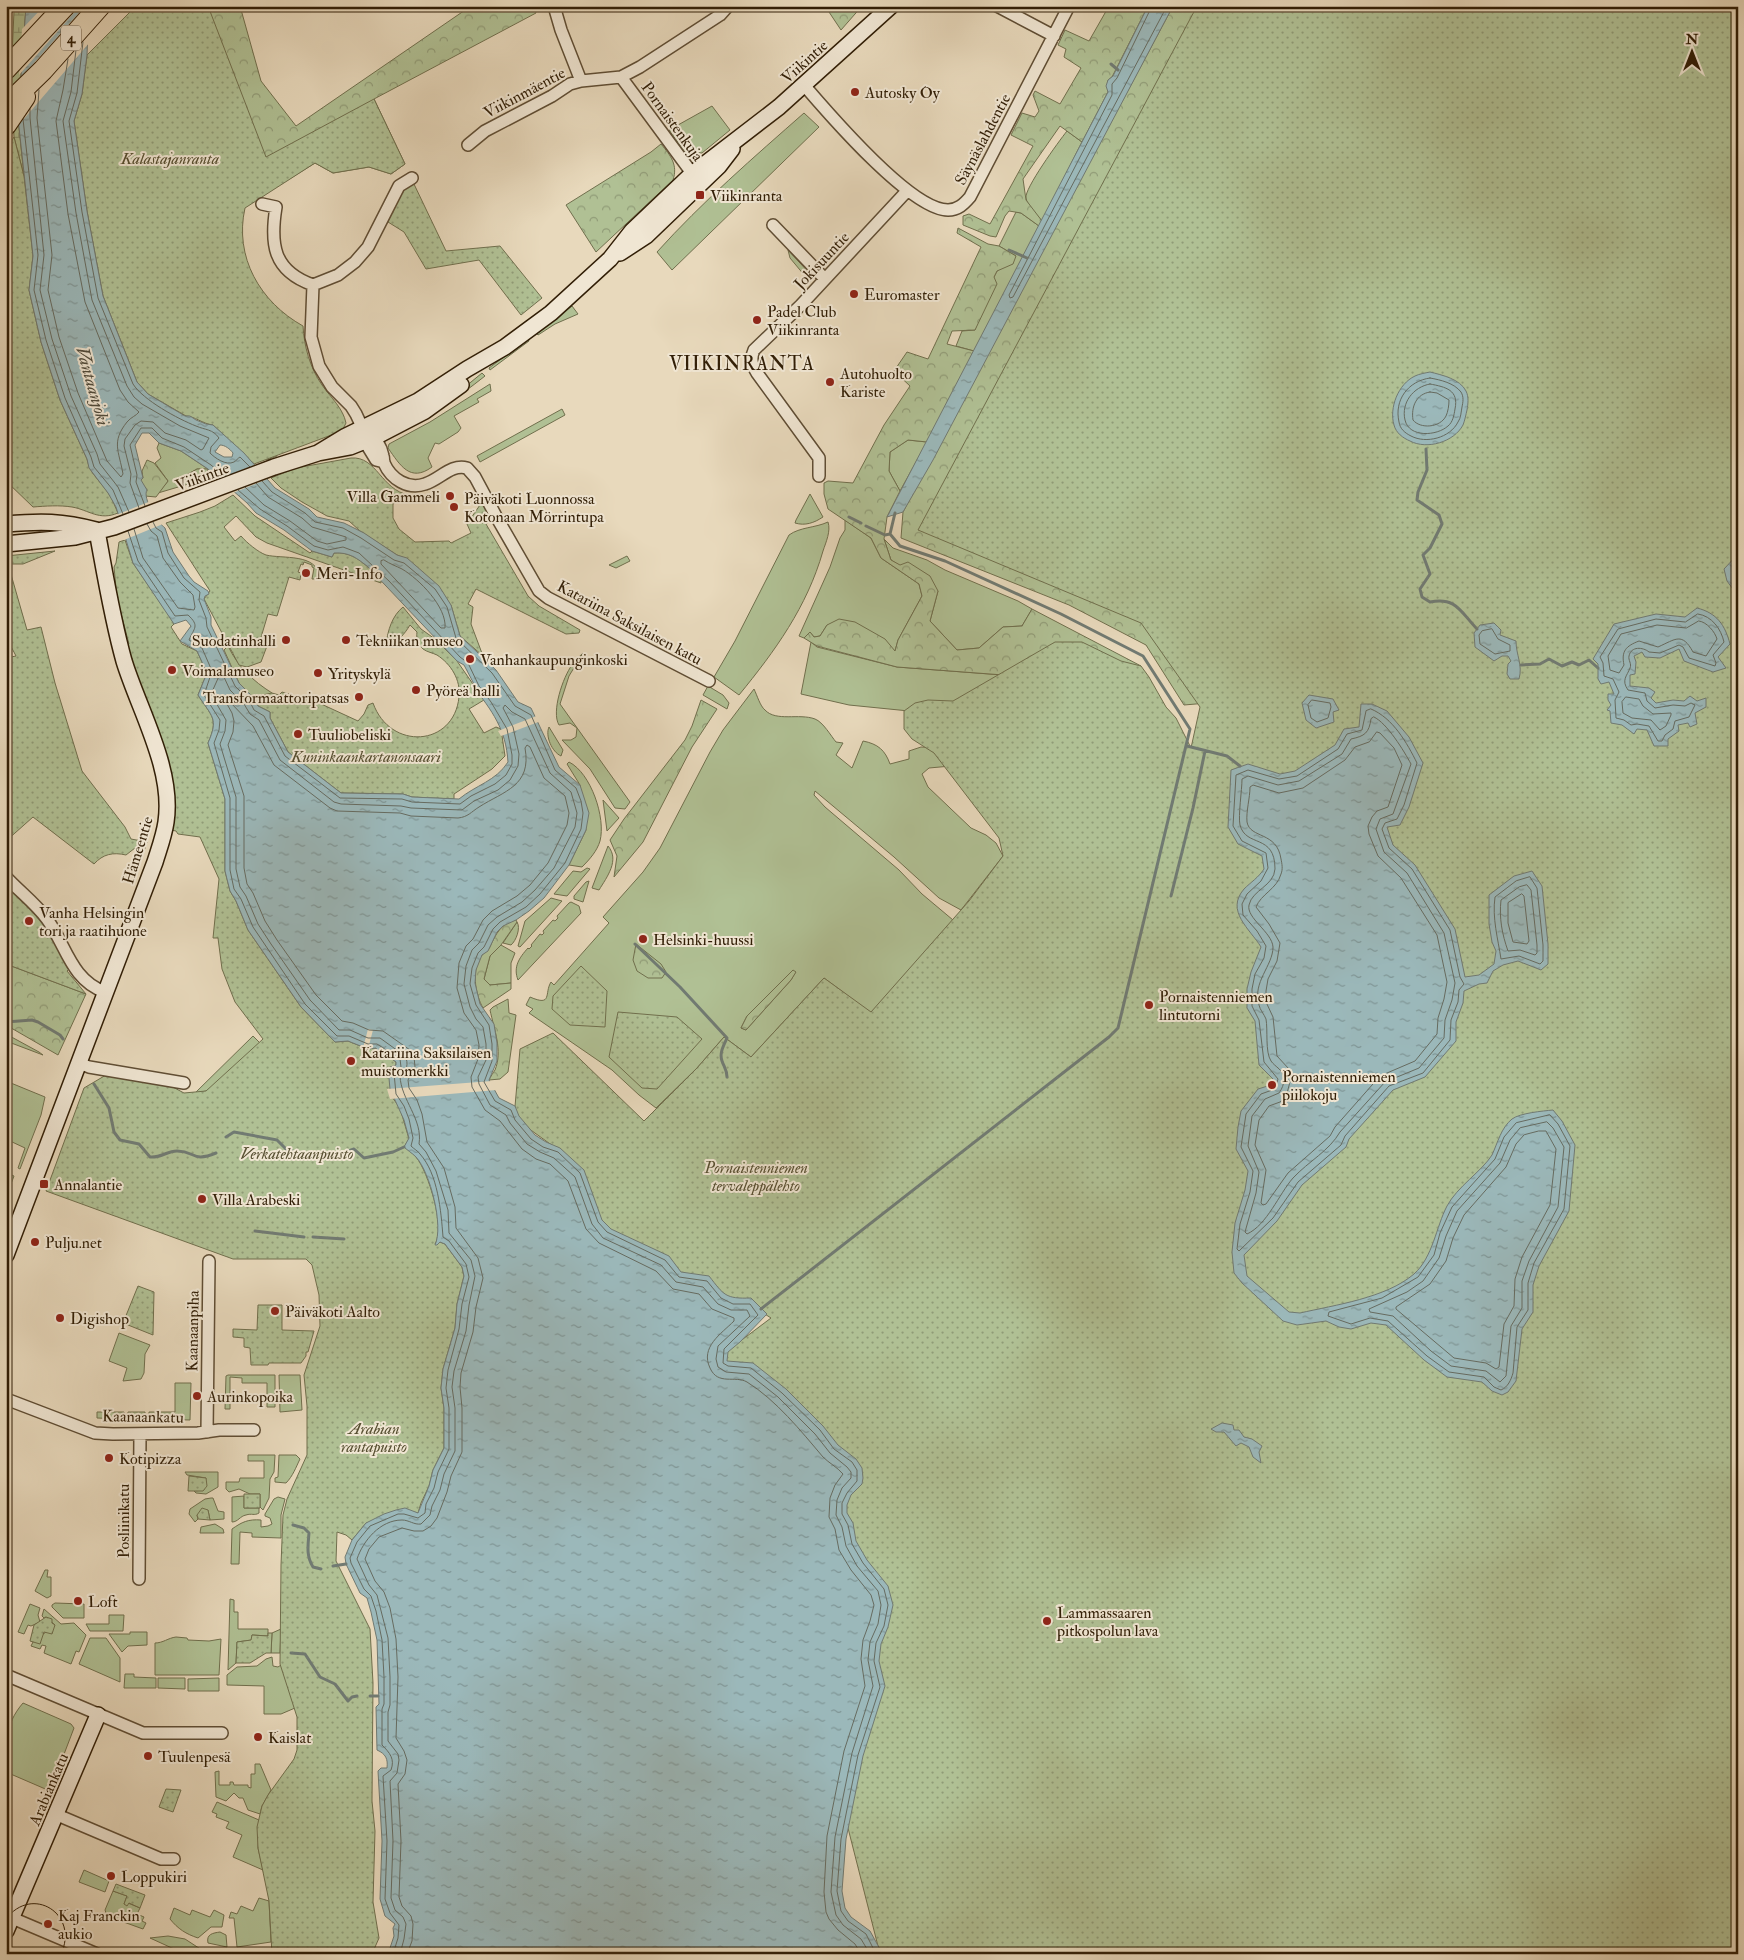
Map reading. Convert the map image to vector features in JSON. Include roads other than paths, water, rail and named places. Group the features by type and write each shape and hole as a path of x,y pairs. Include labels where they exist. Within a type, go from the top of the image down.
{"highway":[{"name":"4","path":"7,67 64,6"},
{"name":"4","path":"6,106 43,70 99,7"},
{"path":"6,124 43,70"}],"main road":[{"name":"Viikintie","path":"6,544 74,537 120,525 274,467 318,453 347,448 368,436 467,369 491,356 551,313 610,259 641,240 696,179 712,158 739,140 804,85 891,6"},
{"path":"6,524 45,521 61,522 97,531"},
{"name":"Hämeentie","path":"6,1255 104,992 158,855 167,809 162,769 124,661 113,617 97,531"},
{"name":"Arabiankatu","path":"9,1925 98,1715"}],"street":[{"path":"554,6 561,30 581,81"},
{"name":"Viikinmäentie","path":"468,145 485,131 552,96 570,84 621,77 640,67 703,26 728,6"},
{"path":"997,6 1054,36"},
{"name":"Säynäslahdentie","path":"804,85 856,143 907,191 940,209 948,210 962,206 970,197 1070,6"},
{"name":"Pornaistenkuja","path":"621,77 696,179"},
{"path":"262,204 276,207 272,234 279,259 293,276 313,285 338,275 355,262 368,247 399,186 412,178"},
{"name":"Jokisuuntie","path":"819,476 819,458 758,373 752,360 754,350 825,279 907,191"},
{"path":"773,225 825,279"},
{"name":"Katariina Saksilaisen katu","path":"313,285 310,338 316,355 332,387 351,406 368,436 376,460 384,462 396,479 409,486 424,485 455,467 467,468 475,477 539,591 709,681"},
{"path":"6,877 46,917 73,966 81,976 90,986 104,992"},
{"path":"79,1063 89,1067 184,1083"},
{"name":"Kaanaanpiha","path":"207,1432 208,1261"},
{"name":"Kaanaankatu","path":"6,1399 95,1432 140,1434 254,1430"},
{"name":"Posliinikatu","path":"140,1434 140,1579"},
{"path":"6,1675 143,1733 222,1733"},
{"path":"56,1814 162,1859 174,1859"},
{"path":"9,1925 97,1954"}],"water":[{"name":"Vantaanjoki","path":"26,6 89,6 87,55 82,94 74,121 87,211 103,296 137,382 148,394 185,416 190,416 206,424 213,425 244,453 275,488 309,509 317,517 344,523 364,533 397,555 407,558 439,586 451,605 460,636 496,670 518,702 531,708 559,767 580,785 589,813 586,830 569,865 544,898 529,911 503,926 497,932 488,951 482,955 476,970 475,983 480,1004 494,1024 497,1043 497,1061 489,1080 499,1098 515,1106 519,1116 535,1135 560,1148 584,1170 602,1220 611,1229 669,1256 681,1272 709,1276 726,1295 736,1298 751,1298 767,1314 728,1352 727,1361 753,1363 786,1389 823,1426 838,1445 856,1459 862,1468 862,1484 851,1495 847,1505 847,1513 853,1523 856,1541 867,1560 888,1586 893,1605 888,1627 881,1644 879,1661 885,1686 863,1756 846,1839 842,1891 845,1908 851,1917 870,1931 881,1954 388,1954 394,1936 393,1928 395,1924 385,1916 380,1899 382,1841 378,1771 381,1768 387,1768 387,1759 377,1750 376,1707 379,1704 377,1640 367,1598 360,1593 346,1564 345,1557 352,1540 366,1523 384,1514 405,1508 418,1513 433,1470 444,1448 444,1408 441,1388 443,1369 455,1328 457,1304 464,1276 462,1267 445,1244 440,1242 435,1245 438,1225 431,1186 421,1164 404,1147 409,1138 404,1120 390,1089 388,1068 396,1065 396,1062 387,1055 378,1053 376,1048 368,1049 348,1041 335,1042 301,1007 248,930 230,891 225,871 225,799 208,743 213,723 210,713 198,695 207,673 197,651 180,641 191,626 186,620 174,624 133,563 116,507 89,468 87,459 60,400 41,342 29,290 33,256 18,118","holes":["142,433 149,433 159,443 181,451 208,469 256,513 284,530 312,551 332,557 334,553 348,555 356,558 368,567 457,661 464,665 474,684 473,686 492,712 501,730 507,750 508,762 498,774 459,799 412,797 403,794 341,793 288,752 270,718 270,712 258,706 253,697 239,683 211,625 211,617 204,599 209,594 208,591 194,582 189,576 173,552 165,528 155,516 149,504 146,494 147,490 141,480 143,478 135,445","220,445 226,446 233,453 232,457 224,457 215,452"]},
{"path":"1148,6 1173,6 933,460 903,512 887,517 1108,92 1106,86 1108,80 1113,76"},
{"path":"1430,372 1460,383 1468,396 1468,403 1464,423 1459,431 1440,443 1424,445 1410,441 1398,433 1394,425 1393,411 1396,397 1404,385 1415,376"},
{"path":"1738,554 1738,596 1727,581 1724,569"},
{"path":"1697,608 1710,613 1726,631 1730,644 1718,657 1726,668 1713,672 1684,661 1679,649 1660,658 1645,657 1642,652 1634,656 1636,662 1635,674 1630,675 1630,686 1649,688 1655,692 1651,698 1656,703 1673,700 1684,701 1690,696 1697,701 1706,698 1706,707 1695,713 1697,724 1690,727 1688,723 1678,725 1679,731 1668,739 1668,746 1654,746 1647,730 1637,729 1634,734 1622,725 1611,723 1610,711 1607,710 1611,705 1608,700 1608,694 1614,694 1609,682 1601,684 1598,679 1598,664 1593,659 1614,624 1656,614 1685,617"},
{"path":"1494,623 1501,630 1500,635 1516,641 1520,669 1519,679 1510,679 1507,674 1508,664 1511,661 1508,656 1502,656 1494,661 1475,647 1474,633 1480,625"},
{"path":"1309,695 1333,699 1339,710 1333,712 1334,722 1316,728 1306,720 1302,703"},
{"path":"1361,704 1372,704 1387,711 1409,737 1423,763 1409,807 1400,825 1387,827 1393,845 1415,865 1455,929 1465,977 1479,975 1494,964 1496,951 1492,942 1489,924 1489,895 1514,876 1532,871 1542,886 1548,944 1548,964 1541,970 1518,961 1503,965 1493,971 1487,983 1479,984 1464,991 1463,1003 1456,1022 1456,1041 1425,1077 1393,1090 1349,1139 1346,1147 1302,1185 1277,1221 1244,1255 1247,1276 1289,1312 1300,1313 1360,1300 1402,1282 1414,1274 1426,1259 1443,1214 1451,1199 1488,1161 1502,1131 1508,1123 1520,1115 1553,1110 1562,1121 1575,1145 1569,1211 1539,1266 1533,1285 1533,1312 1522,1329 1516,1381 1508,1392 1502,1395 1492,1391 1482,1382 1447,1377 1424,1360 1386,1325 1371,1323 1351,1329 1339,1327 1326,1321 1297,1325 1283,1321 1242,1283 1234,1273 1232,1252 1235,1223 1245,1190 1248,1171 1236,1149 1241,1111 1258,1089 1271,1085 1273,1079 1259,1065 1255,1021 1247,1008 1247,989 1251,972 1261,947 1241,920 1237,905 1244,889 1264,869 1262,856 1238,844 1228,827 1231,770 1248,764 1280,774 1295,771 1335,745 1344,729 1359,727"},
{"path":"1222,1423 1233,1425 1234,1430 1239,1430 1244,1437 1252,1439 1262,1446 1259,1452 1261,1463 1253,1457 1249,1447 1241,1443 1236,1446 1224,1432 1216,1432 1211,1429"}],"waterway":[{"path":"1111,64 1118,70"},
{"path":"1009,250 1027,258"},
{"path":"1426,449 1427,470 1418,492 1417,500 1439,515 1442,524 1430,548 1423,555 1430,574 1420,589 1422,597 1430,602 1439,601 1452,604 1462,611 1477,629"},
{"path":"761,1309 1109,1037 1118,1028 1190,729 1143,656 1061,614 945,561 900,546 890,534 895,513"},
{"path":"849,517 861,523"},
{"path":"866,526 885,535 890,534"},
{"path":"1521,665 1540,664 1549,659 1562,666 1572,662 1579,665 1589,660 1598,668"},
{"path":"1187,746 1227,756 1240,766"},
{"path":"1171,896 1205,751"},
{"path":"635,944 680,987 727,1038 721,1055 727,1077"},
{"path":"6,1022 32,1020 60,1035 63,1039"},
{"path":"94,1084 109,1108 114,1132 120,1140 139,1144 150,1157 177,1151 183,1151 198,1157 216,1153"},
{"path":"226,1137 234,1132 277,1140 287,1150 307,1154 343,1153 354,1149 364,1158 393,1152 404,1147"},
{"path":"255,1231 304,1237"},
{"path":"313,1237 344,1239"},
{"path":"293,1525 304,1528 309,1533 309,1559 313,1567 321,1569"},
{"path":"333,1566 346,1564"},
{"path":"291,1653 305,1654 320,1677 335,1684 348,1701 352,1697 357,1696"},
{"path":"370,1696 378,1696"}],"tram line":[{"path":"6,1919 17,1909 28,1904 40,1904 50,1908 59,1916 64,1927 65,1940 61,1954"}],"place":[{"name":"Autosky Oy","path":"855,92"},
{"name":"Viikinranta","path":"700,195"},
{"name":"Euromaster","path":"854,294"},
{"name":"Padel Club Viikinranta","path":"757,320"},
{"name":"Autohuolto Kariste","path":"830,382"},
{"name":"Villa Gammeli","path":"450,496"},
{"name":"Päiväkoti Luonnossa Kotonaan Mörrintupa","path":"454,507"},
{"name":"Meri-Info","path":"306,573"},
{"name":"Suodatinhalli","path":"286,640"},
{"name":"Tekniikan museo","path":"346,640"},
{"name":"Vanhankaupunginkoski","path":"470,659"},
{"name":"Voimalamuseo","path":"172,670"},
{"name":"Yrityskylä","path":"318,673"},
{"name":"Pyöreä halli","path":"416,690"},
{"name":"Transformaattoripatsas","path":"359,697"},
{"name":"Tuuliobeliski","path":"298,734"},
{"name":"Vanha Helsingin tori ja raatihuone","path":"29,921"},
{"name":"Helsinki-huussi","path":"643,939"},
{"name":"Pornaistenniemen lintutorni","path":"1149,1005"},
{"name":"Katariina Saksilaisen muistomerkki","path":"351,1061"},
{"name":"Pornaistenniemen piilokoju","path":"1272,1085"},
{"name":"Annalantie","path":"44,1184"},
{"name":"Villa Arabeski","path":"202,1199"},
{"name":"Pulju.net","path":"35,1242"},
{"name":"Päiväkoti Aalto","path":"275,1311"},
{"name":"Digishop","path":"60,1318"},
{"name":"Aurinkopoika","path":"197,1396"},
{"name":"Kotipizza","path":"109,1458"},
{"name":"Loft","path":"78,1601"},
{"name":"Lammassaaren pitkospolun lava","path":"1047,1621"},
{"name":"Kaislat","path":"258,1737"},
{"name":"Tuulenpesä","path":"148,1756"},
{"name":"Loppukiri","path":"111,1876"},
{"name":"Kaj Franckin aukio","path":"48,1924"}],"district":[{"name":"VIIKINRANTA","path":"742,363"}],"park label":[{"name":"Kalastajanranta","path":"170,158"},
{"name":"Kuninkaankartanonsaari","path":"366,756"},
{"name":"Verkatehtaanpuisto","path":"297,1153"},
{"name":"Pornaistenniemen tervaleppälehto","path":"756,1176"},
{"name":"Arabian rantapuisto","path":"374,1437"}]}
